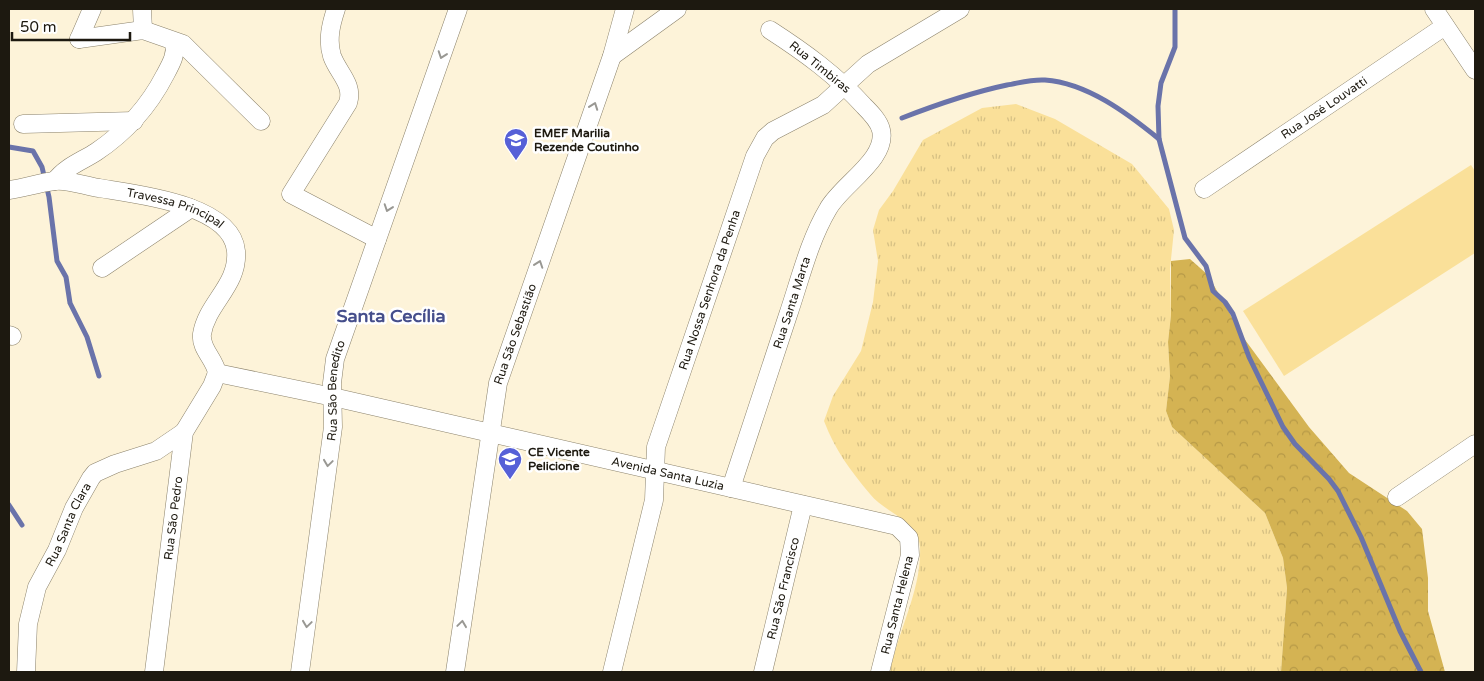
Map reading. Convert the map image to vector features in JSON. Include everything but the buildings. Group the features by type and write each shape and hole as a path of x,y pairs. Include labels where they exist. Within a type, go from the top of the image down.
{"street":[{"path":"92,9 79,39 143,30 190,49 261,121"},
{"path":"142,9 143,30"},
{"path":"336,9 330,28 330,48 334,62 348,83 350,96 348,103 291,194 377,239"},
{"name":"Rua São Benedito","path":"300,672 333,427 335,359 458,9"},
{"name":"Rua São Sebastião","path":"455,672 498,383 612,56 625,9"},
{"path":"612,56 677,9"},
{"name":"Rua Nossa Senhora da Penha","path":"612,672 654,500 656,447 755,156 765,138 823,105 881,54 960,9"},
{"path":"1434,9 1475,70"},
{"name":"Rua José Louvatti","path":"1204,189 1445,26"},
{"name":"Rua Timbiras","path":"770,30 804,51 845,85 875,118 882,134"},
{"path":"9,190 55,181 60,174 98,151 134,121 153,96 169,68 176,51 174,42"},
{"path":"23,124 134,121"},
{"name":"Rua Santa Marta","path":"731,488 804,265 820,224 838,194 873,160 882,134"},
{"name":"Travessa Principal","path":"55,181 150,197 191,208 210,217 227,229 234,240 236,249 233,276 226,290 220,296 202,334 204,346 217,373"},
{"path":"102,268 191,208"},
{"name":"Avenida Santa Luzia","path":"217,373 333,397 894,525 901,528 910,538"},
{"name":"Rua São Pedro","path":"154,672 184,432 212,386 217,373"},
{"name":"Rua Santa Clara","path":"26,672 28,624 37,588 57,550 74,508 91,478 95,473 115,464 156,451 184,432"},
{"path":"1397,497 1474,449"},
{"name":"Rua São Francisco","path":"764,672 803,505"},
{"name":"Rua Santa Helena","path":"880,672 910,554 910,538"}],"green space":[{"path":"1016,104 1055,119 1132,164 1169,209 1174,230 1170,269 1171,315 1168,342 1170,376 1166,411 1172,427 1265,513 1283,558 1287,588 1281,672 890,672 917,578 920,563 918,538 908,524 876,501 870,494 838,451 824,421 833,396 861,351 873,302 878,261 873,230 879,210 893,191 923,140 982,108"},
{"path":"1471,165 1475,171 1475,253 1284,376 1243,311"},
{"path":"1190,259 1208,275 1243,337 1309,427 1349,473 1407,511 1422,529 1428,578 1428,611 1445,672 1281,672 1287,588 1283,558 1265,513 1172,427 1166,411 1170,376 1168,342 1171,315 1171,261"}],"waterway":[{"path":"1175,9 1175,47 1161,83 1158,106 1159,139 1185,238 1206,266 1213,291 1225,302 1233,314 1249,357 1283,427 1295,444 1338,491 1361,537 1400,631 1421,672"},
{"path":"902,118 980,92 1026,81 1045,80 1061,82 1091,93 1134,119 1159,139"},
{"path":"9,147 33,151 42,167 49,197 57,261 66,277 70,303 87,337 99,376"},
{"path":"9,505 22,525"}],"place":[{"name":"EMEF Marilia Rezende Coutinho","path":"516,161"},
{"name":"CE Vicente Pelicione","path":"510,480"}],"district":[{"name":"Santa Cecília","path":"391,316"}]}
